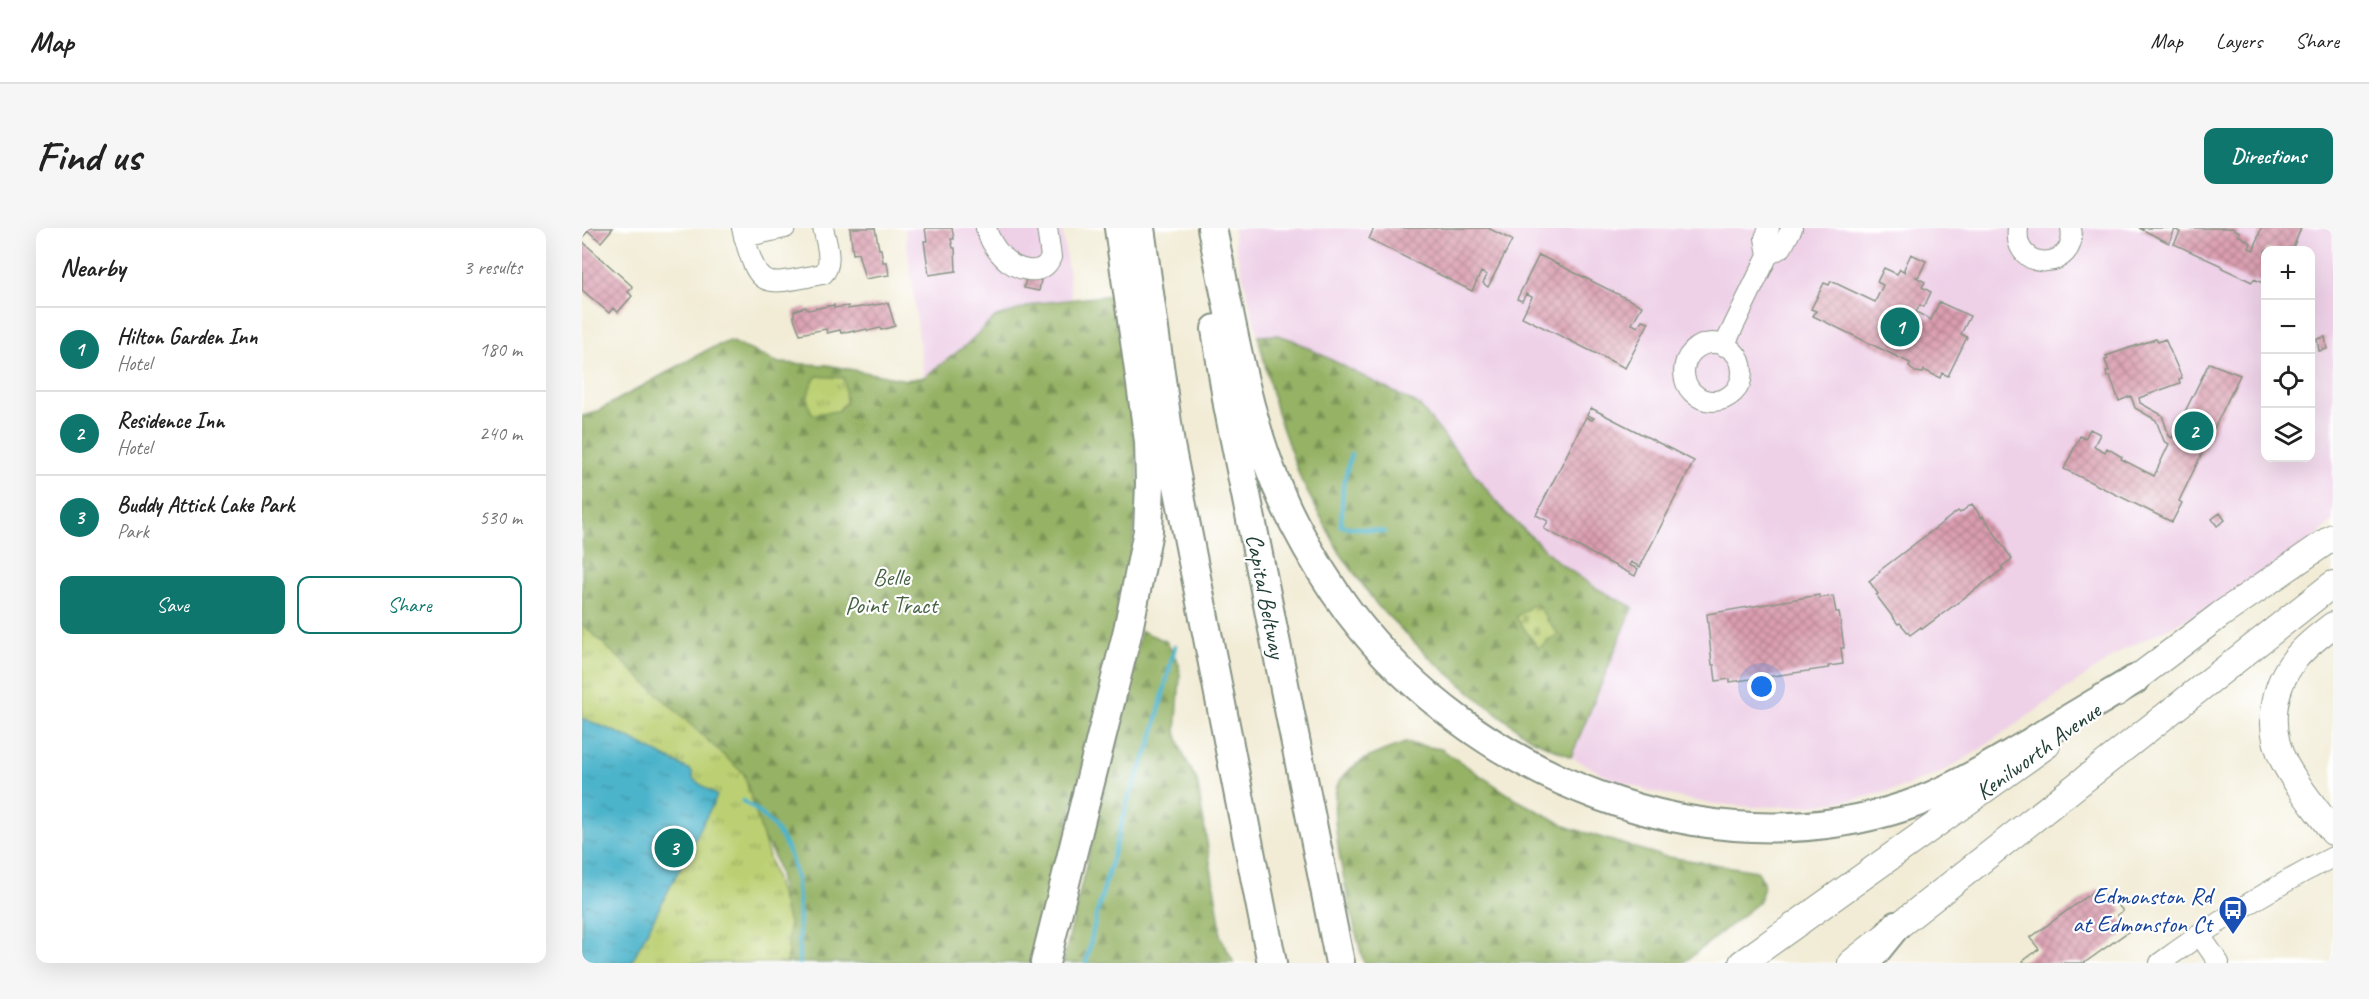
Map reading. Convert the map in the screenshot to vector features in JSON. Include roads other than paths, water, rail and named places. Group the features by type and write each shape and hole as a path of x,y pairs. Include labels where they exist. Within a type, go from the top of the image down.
{"highway":[{"path":"1045,963 1128,630 1148,531 1149,441 1119,228"},
{"path":"1140,228 1170,445 1272,963"},
{"name":"Capital Beltway","path":"1200,228 1228,405 1340,963"},
{"path":"1212,228 1254,421 1267,465 1293,522 1316,563 1349,612 1377,645 1419,686 1478,733 1535,767 1577,788 1623,805 1701,822 1742,826 1826,823 1905,806 1953,786 1972,777 2134,680"},
{"path":"1866,963 1896,927"}],"main road":[{"path":"2282,572 2333,520"},
{"name":"Kenilworth Avenue","path":"1742,963 2009,773 2333,537"},
{"name":"Kenilworth Avenue","path":"1851,963 2333,584"},
{"path":"2262,639 2333,598"},
{"path":"2333,625 2296,657 2288,669 2278,690 2273,716 2277,744 2285,765 2333,832"}],"street":[{"path":"785,228 743,233 749,255 759,276 777,283 823,274 828,270 823,228"},
{"path":"986,228 995,247 1003,257 1020,268 1036,271 1046,266 1051,257 1047,228"},
{"path":"1768,255 1765,238 1769,228"},
{"path":"1724,346 1768,255 1782,247 1792,228"},
{"path":"2018,228 2019,245 2024,253 2034,260 2044,262 2055,260 2066,252 2072,234 2070,228"},
{"path":"2160,963 2199,934 2275,887 2333,857"},
{"path":"2199,934 2219,963"}],"water":[{"path":"582,718 623,735 692,771 693,779 717,796 631,963 582,963"}],"waterway":[{"path":"1351,454 1343,486 1341,526 1385,532"},
{"path":"1086,963 1097,913 1128,800 1151,743 1175,646"},
{"path":"743,801 764,816 779,833 789,852 798,893 799,963"}],"place":[{"name":"Hilton Garden Inn","path":"1900,327"},
{"name":"Residence Inn","path":"2194,431"},
{"name":"Buddy Attick Lake Park","path":"674,848"},
{"name":"Edmonston Rd at Edmonston Ct","path":"2233,936"}],"park label":[{"name":"Belle Point Tract","path":"891,591"}]}
